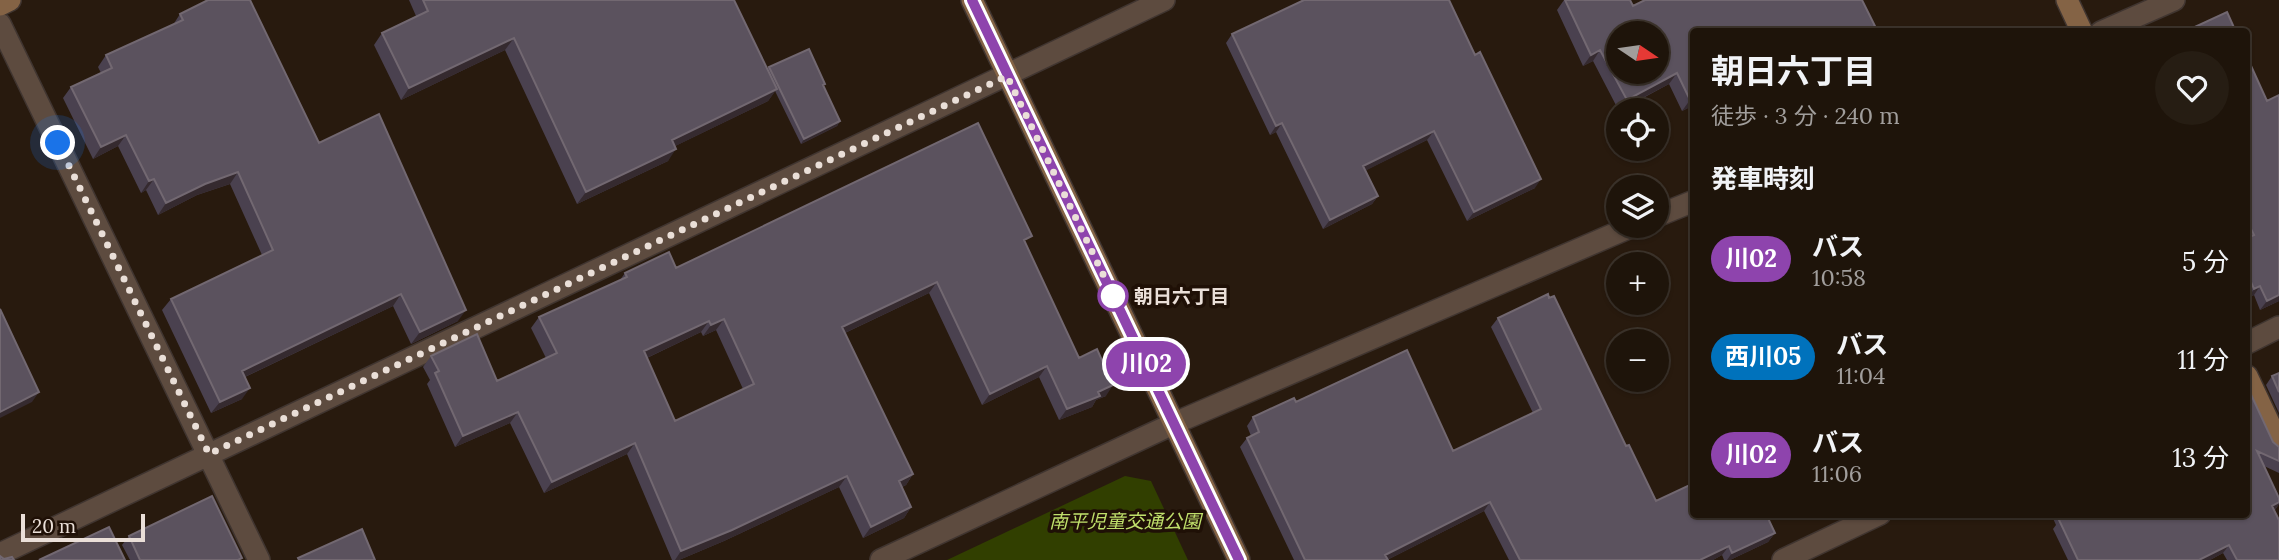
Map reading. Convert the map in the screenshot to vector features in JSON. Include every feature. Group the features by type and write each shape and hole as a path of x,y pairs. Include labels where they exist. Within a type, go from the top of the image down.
{"street":[{"path":"0,5 10,0"},
{"path":"972,0 1239,560"},
{"path":"0,554 1164,0"},
{"path":"2067,0 2080,28"},
{"path":"2110,28 2174,0"},
{"path":"0,24 259,560"},
{"path":"1669,211 1690,203"},
{"path":"881,560 1175,423 1606,238"},
{"path":"2250,342 2279,327"},
{"path":"2250,382 2279,444"},
{"path":"1783,560 1872,518"}],"green space":[{"name":"南平児童交通公園","path":"1125,476 1151,481 1188,560 947,560"}],"building":[{"path":"208,0 250,0 319,143 379,114 466,310 420,332 401,294 242,371 250,388 220,402 171,299 273,250 238,172 166,203 154,179 149,181 126,135 101,147 71,87 112,68 106,55 183,20 180,14"},
{"path":"423,0 734,0 777,89 672,140 676,149 586,192 514,38 409,88 382,33 428,11"},
{"path":"1304,0 1449,0 1475,55 1480,52 1541,179 1474,212 1434,131 1363,166 1378,196 1330,220 1282,123 1276,126 1232,34"},
{"path":"1565,0 1630,0 1633,6 1645,0 1862,0 1875,26 1690,28 1690,100 1677,73 1670,77 1670,21 1606,21 1606,61 1600,50 1591,55"},
{"path":"2227,12 2234,28 2193,28"},
{"path":"809,49 840,121 804,139 769,67"},
{"path":"2250,64 2267,101 2279,95 2279,295 2267,301 2260,286 2254,289 2250,280 2250,237 2254,235 2250,227"},
{"path":"1618,84 1657,84 1631,98 1626,98"},
{"path":"978,123 1032,236 1024,240 1079,358 1097,349 1113,385 1098,392 1100,396 1067,409 1047,366 990,394 937,282 842,327 913,474 899,481 911,507 871,527 847,476 681,551 635,443 552,482 518,412 463,436 435,373 439,371 431,356 477,334 497,381 557,353 539,317 627,277 625,273 669,252 676,268","holes":["724,319 754,384 675,421 644,351 709,321 711,325"]},
{"path":"1548,294 1549,298 1554,296 1626,446 1629,445 1656,501 1690,485 1690,518 1768,518 1775,533 1732,553 1729,546 1700,560 1520,560 1490,502 1385,555 1388,560 1305,560 1247,438 1259,432 1253,417 1294,398 1296,402 1407,350 1453,451 1541,409 1498,318"},
{"path":"0,309 39,392 0,412"},
{"path":"2279,373 2279,392 2272,376"},
{"path":"2250,392 2273,442 2279,447 2279,461 2257,451 2279,498 2279,502 2272,506 2279,520 2279,560 2237,560 2229,545 2199,560 2078,560 2059,520 2250,518"},
{"path":"212,496 242,558 140,560 129,536"},
{"path":"109,527 125,560 39,560"},
{"path":"362,529 375,560 298,558"}],"bus line":[{"name":"川02","path":"972,0 1239,560"}],"place":[{"name":"朝日六丁目","path":"1113,296"}],"route":[{"path":"58,143 209,454 1007,76 1115,299 1113,296"}]}
